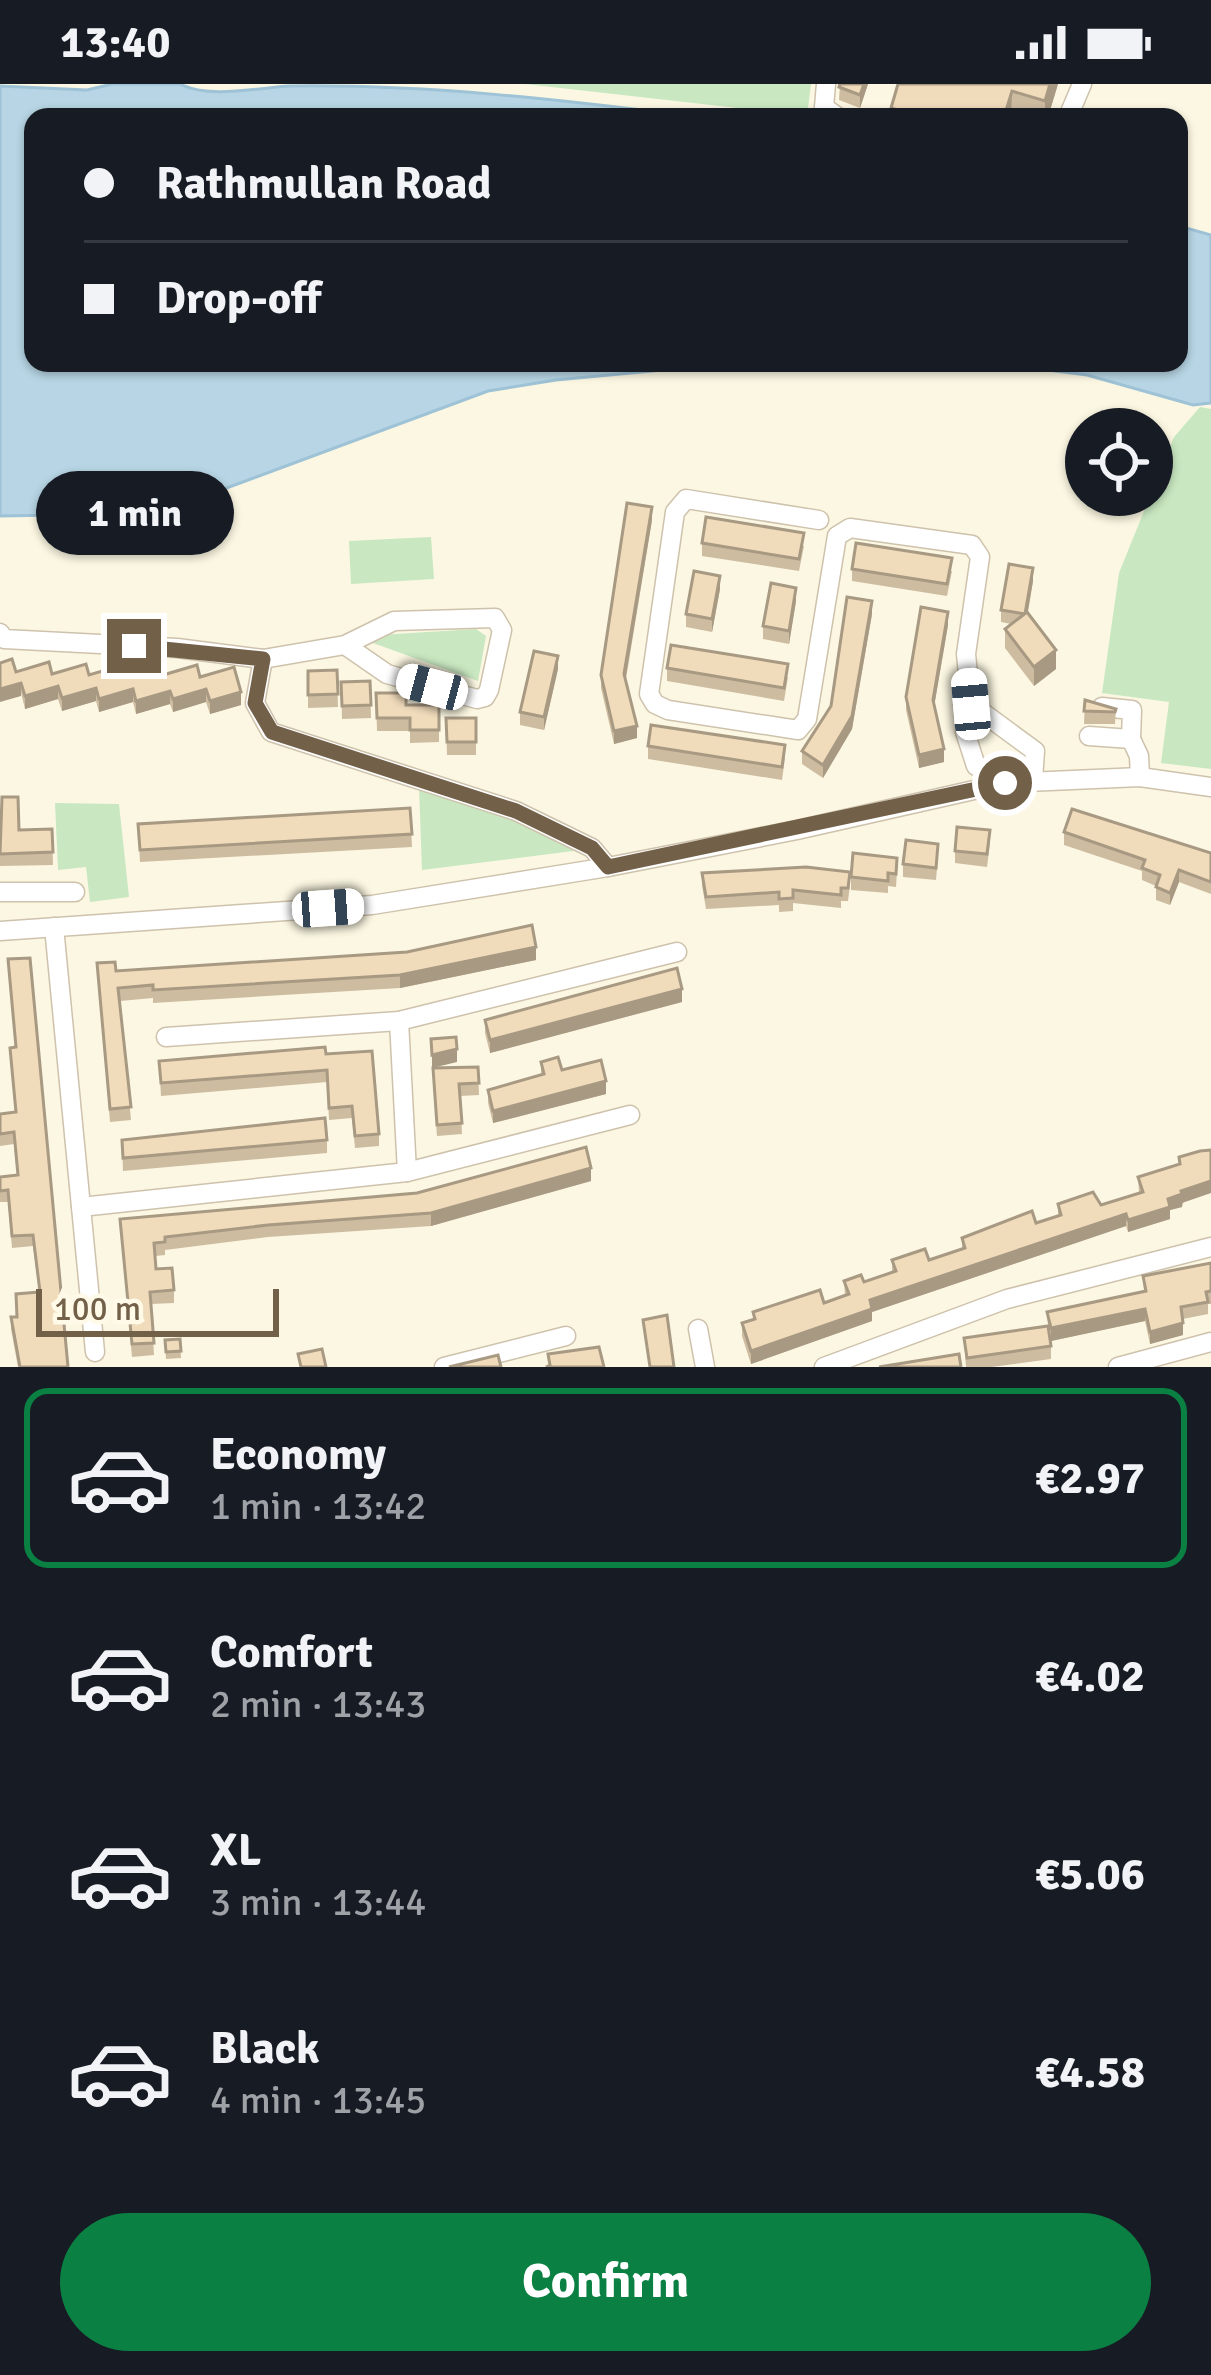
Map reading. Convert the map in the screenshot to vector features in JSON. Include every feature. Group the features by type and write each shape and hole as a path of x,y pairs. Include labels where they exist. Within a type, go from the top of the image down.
{"street":[{"path":"819,520 686,499 675,512 649,694 655,704 798,730 807,719 837,536 850,528 972,545 980,557 966,653 971,704 965,732 976,766"},
{"path":"2,636 263,659 345,645 394,621 495,618 502,630 489,690 477,699 387,674 345,645"},
{"path":"263,659 255,703 272,732 516,811 592,848 608,867"},
{"path":"971,704 1035,751 1034,780"},
{"path":"1102,707 1132,710 1131,739 1140,777"},
{"path":"1089,736 1131,739"},
{"path":"0,931 372,904 608,867 1005,783 1140,777 1211,787"},
{"path":"0,892 75,892"},
{"path":"54,927 95,1352"},
{"path":"166,1037 399,1021 677,952"},
{"path":"399,1021 407,1172"},
{"path":"81,1208 407,1172 630,1115"},
{"path":"828,1366 1007,1299 1211,1247"},
{"path":"698,1329 705,1367"},
{"path":"444,1367 566,1336"},
{"path":"1118,1367 1211,1342"}],"green space":[{"path":"525,84 811,84 808,108 736,108"},
{"path":"1200,407 1211,409 1211,769 1161,763 1169,702 1102,693 1119,573 1142,516 1173,516 1174,437"},
{"path":"431,537 434,579 351,584 349,541"},
{"path":"476,629 486,636 478,681 373,643 372,638 379,635"},
{"path":"419,787 488,807 581,850 422,870"},
{"path":"55,803 119,804 129,897 90,902 86,867 58,870"}],"water":[{"path":"112,84 180,84 219,92 341,86 444,90 622,108 24,108 24,372 642,372 488,391 186,503 120,514 0,516 0,86 87,90"},
{"path":"1188,229 1211,235 1211,403 1193,405 1064,372 1188,372"}],"building":[{"path":"840,84 864,84 860,95"},
{"path":"898,84 1050,84 1045,101 1012,91 1007,108 891,108"},
{"path":"627,503 652,507 624,674 637,726 614,731 601,675"},
{"path":"706,517 804,533 799,559 702,543"},
{"path":"856,543 952,558 947,584 852,569"},
{"path":"1009,564 1033,568 1025,614 1001,610"},
{"path":"694,571 720,576 712,619 686,614"},
{"path":"771,583 796,588 789,631 763,626"},
{"path":"847,597 872,601 852,716 823,765 802,751 831,706"},
{"path":"921,607 948,612 933,700 944,749 919,755 906,697"},
{"path":"1027,612 1056,650 1034,667 1005,629"},
{"path":"671,645 788,664 784,688 667,668"},
{"path":"534,651 558,656 544,717 520,712"},
{"path":"12,659 16,672 49,662 52,674 86,664 89,675 123,665 127,677 161,667 163,675 197,665 200,677 234,667 241,692 210,701 206,689 173,699 170,691 136,701 133,689 99,699 96,688 62,698 58,686 25,696 21,683 0,689 0,663"},
{"path":"337,670 338,694 308,695 308,671"},
{"path":"370,681 371,705 342,706 341,682"},
{"path":"376,693 406,693 406,705 439,705 439,730 410,730 410,718 377,718"},
{"path":"1085,700 1116,709 1115,712 1084,711"},
{"path":"446,718 476,718 476,742 447,742"},
{"path":"651,725 785,745 782,767 648,746"},
{"path":"2,797 18,797 19,830 52,829 53,852 0,854"},
{"path":"410,808 412,834 140,850 138,824"},
{"path":"1072,809 1211,853 1211,882 1179,870 1170,893 1156,887 1160,875 1142,868 1145,860 1064,832"},
{"path":"957,827 990,830 987,854 955,851"},
{"path":"906,840 938,844 936,868 903,864"},
{"path":"853,853 897,858 896,874 888,873 888,881 851,877"},
{"path":"806,867 850,872 848,888 841,888 841,895 793,890 793,898 779,899 779,892 706,897 702,873"},
{"path":"532,925 536,947 400,975 153,990 153,985 118,988 131,1107 110,1109 97,963 115,962 116,971 407,952"},
{"path":"30,958 68,1367 20,1367 11,1317 17,1317 16,1294 40,1292 33,1235 12,1236 8,1190 0,1191 0,1177 18,1175 14,1132 0,1134 0,1114 16,1112 8,959"},
{"path":"677,968 682,989 490,1040 485,1020"},
{"path":"456,1037 457,1049 432,1055 431,1039"},
{"path":"325,1047 326,1054 372,1051 379,1134 355,1136 352,1106 329,1108 327,1070 161,1083 159,1061"},
{"path":"558,1057 562,1070 601,1060 606,1081 493,1111 488,1090 544,1074 541,1062"},
{"path":"478,1067 479,1083 459,1084 462,1123 437,1125 433,1068"},
{"path":"325,1118 327,1140 123,1158 122,1140"},
{"path":"586,1147 591,1168 431,1213 165,1237 165,1242 154,1243 156,1269 172,1268 174,1290 150,1292 154,1343 132,1344 120,1219 417,1193"},
{"path":"1211,1150 1211,1181 1168,1199 1170,1207 1128,1220 1126,1214 870,1300 872,1309 751,1351 742,1323 755,1319 753,1312 820,1290 824,1303 849,1294 844,1281 861,1275 864,1282 896,1271 892,1260 925,1249 929,1260 965,1248 962,1238 1032,1211 1036,1223 1061,1215 1058,1204 1093,1192 1101,1205 1143,1192 1138,1177 1180,1164 1179,1157"},
{"path":"1211,1263 1208,1302 1181,1307 1183,1323 1150,1332 1145,1309 1051,1328 1047,1312 1146,1291 1143,1276"},
{"path":"667,1315 674,1367 650,1367 643,1320"},
{"path":"1048,1326 1051,1346 967,1358 964,1338"},
{"path":"180,1339 181,1351 166,1352 165,1340"},
{"path":"599,1347 604,1367 546,1367 550,1365 548,1354"},
{"path":"322,1349 326,1367 301,1367 298,1354"},
{"path":"959,1354 961,1367 879,1367"},
{"path":"498,1355 501,1367 449,1367"}],"route":[{"path":"134,646 263,659 255,703 272,732 556,827 592,848 608,867 1005,783"}]}
